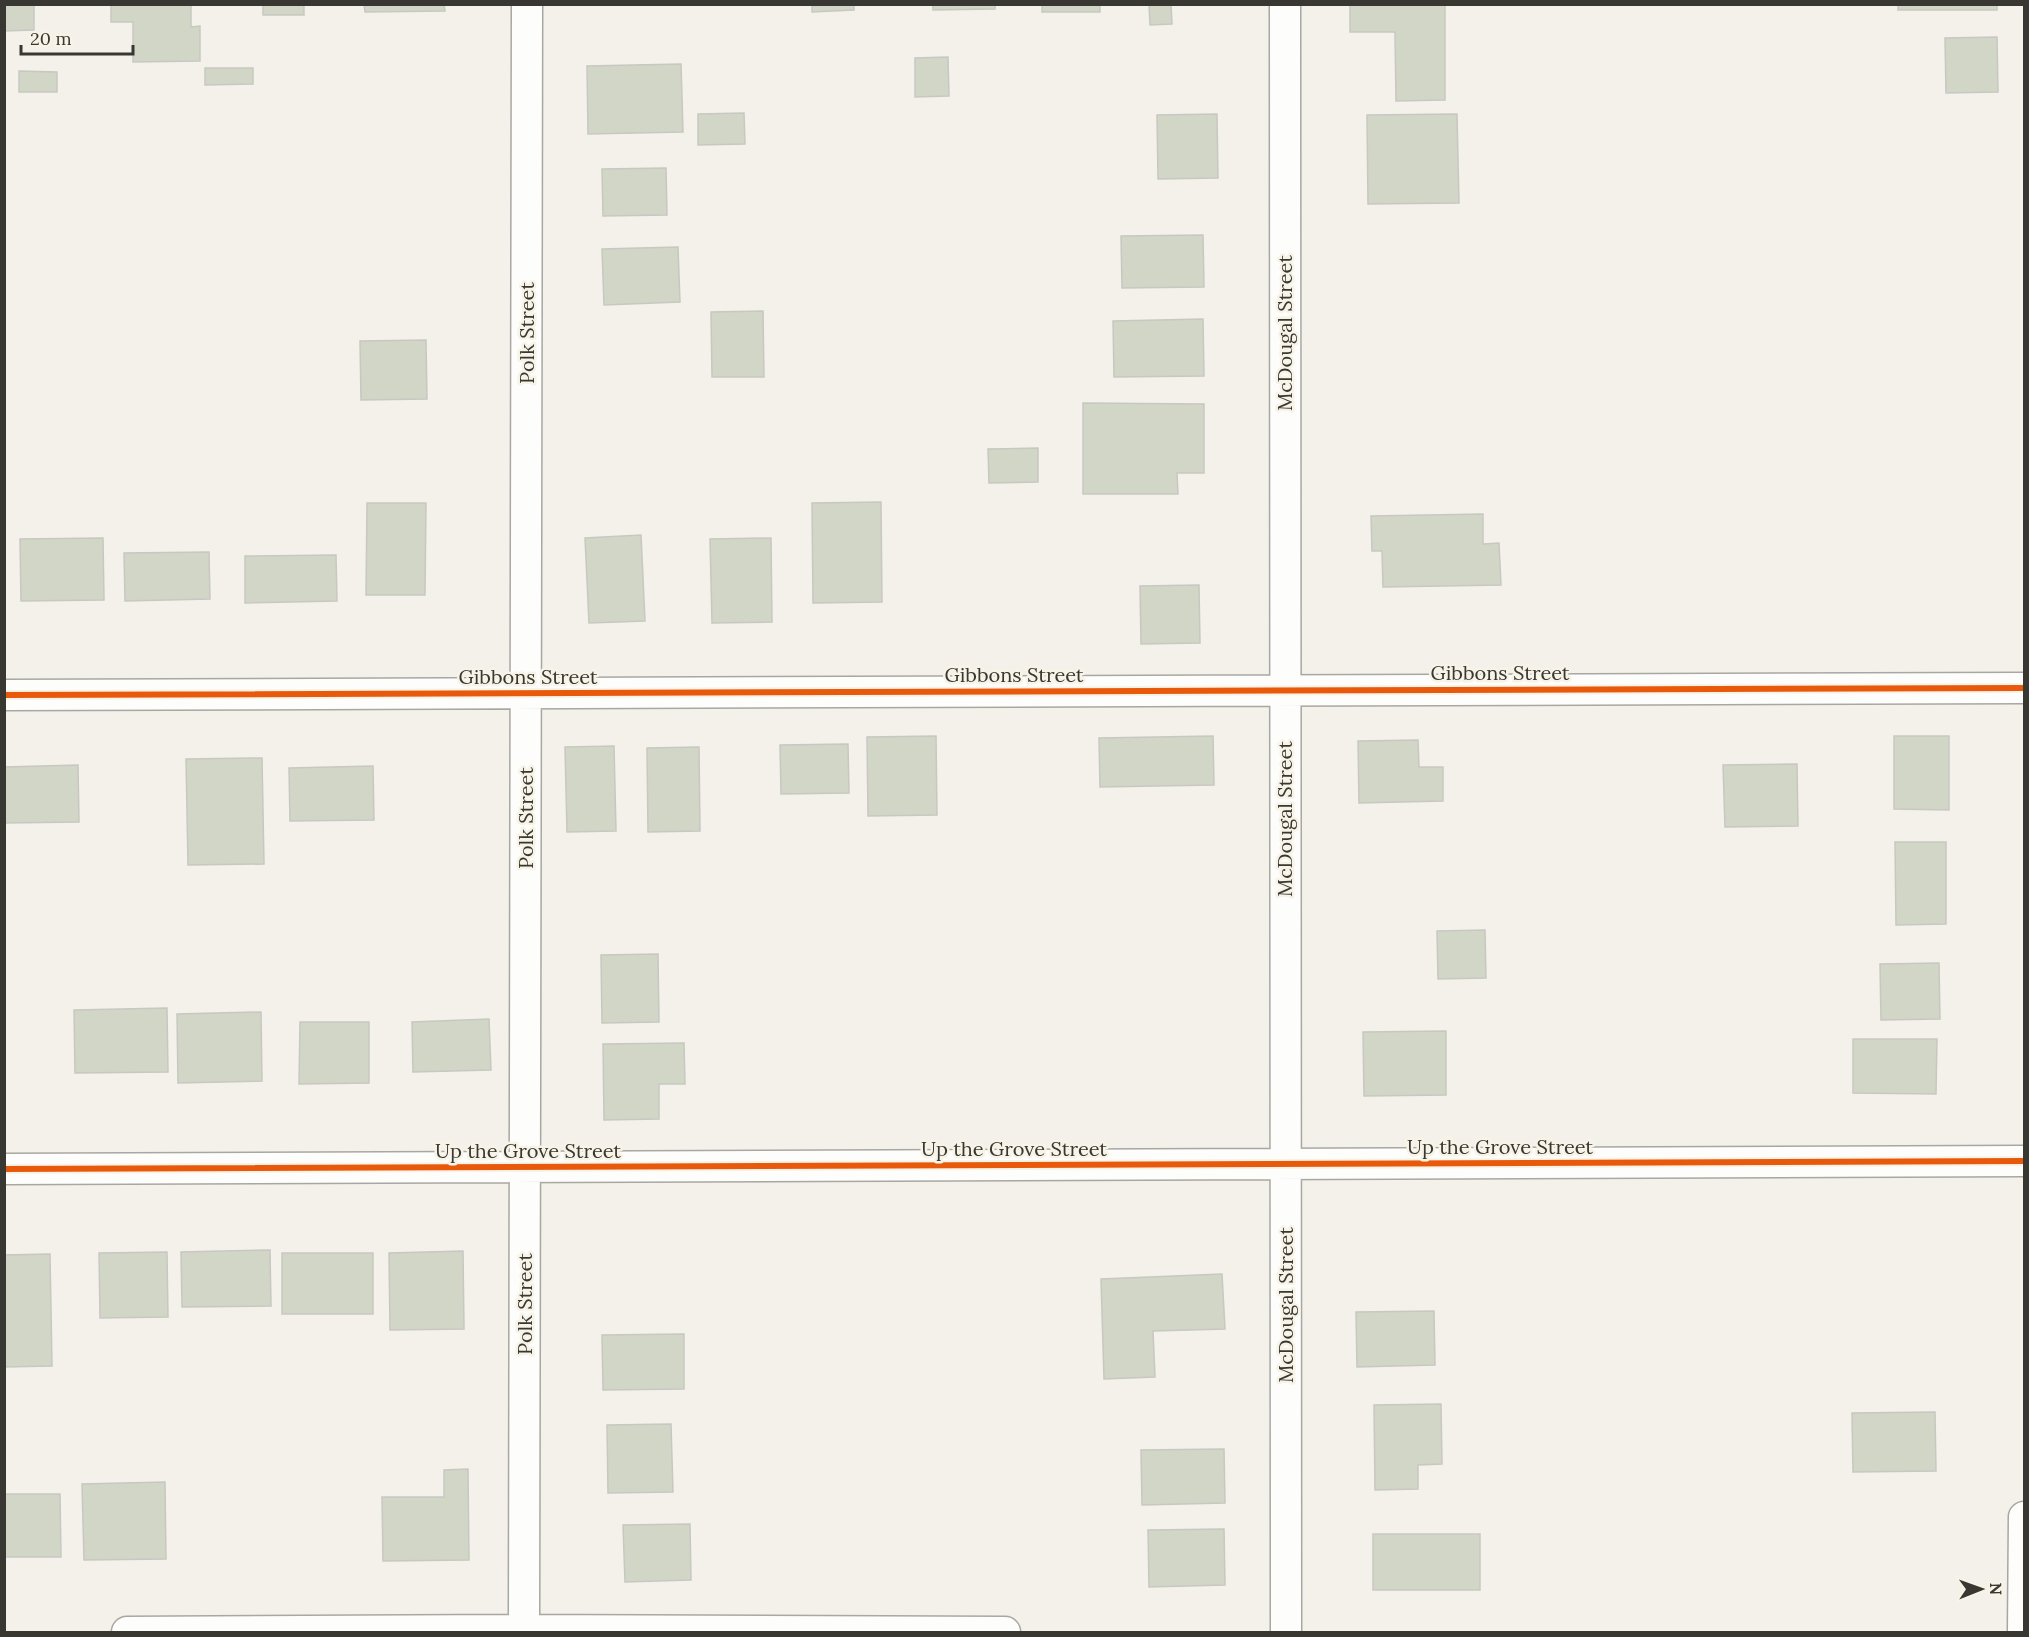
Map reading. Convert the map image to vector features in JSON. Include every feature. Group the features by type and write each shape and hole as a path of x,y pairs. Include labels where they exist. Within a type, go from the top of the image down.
{"street":[{"name":"Polk Street","path":"524,1631 527,4"},
{"name":"McDougal Street","path":"1285,4 1286,1632"},
{"name":"Gibbons Street","path":"4,695 2025,688"},
{"name":"Up the Grove Street","path":"4,1169 2025,1161"},
{"path":"2023,1632 2025,1517"},
{"path":"127,1632 1005,1632"}],"building":[{"path":"4,4 34,4 34,30 4,31"},
{"path":"111,4 191,4 191,27 200,26 200,61 133,62 133,22 111,22"},
{"path":"263,4 304,4 304,15 263,15"},
{"path":"364,4 444,4 445,11 365,12"},
{"path":"812,4 854,4 854,10 812,12"},
{"path":"933,4 995,4 995,9 933,10"},
{"path":"1042,4 1100,4 1100,12 1042,12"},
{"path":"1149,4 1171,4 1172,24 1150,25"},
{"path":"1350,4 1445,4 1445,100 1396,101 1395,32 1350,32"},
{"path":"1898,4 1997,4 1997,10 1898,10"},
{"path":"1997,37 1998,92 1946,93 1945,38"},
{"path":"948,57 949,96 915,97 915,58"},
{"path":"681,64 683,132 588,134 587,66"},
{"path":"205,68 253,68 253,84 205,85"},
{"path":"19,71 57,72 57,92 19,92"},
{"path":"744,113 745,144 698,145 698,114"},
{"path":"1217,114 1218,178 1158,179 1157,115"},
{"path":"1457,114 1459,203 1368,204 1367,115"},
{"path":"666,168 667,215 603,216 602,169"},
{"path":"1203,235 1204,287 1122,288 1121,236"},
{"path":"678,247 680,302 604,305 602,249"},
{"path":"763,311 764,377 712,377 711,312"},
{"path":"1203,319 1204,376 1114,377 1113,321"},
{"path":"426,340 427,399 361,400 360,341"},
{"path":"1083,403 1204,404 1204,473 1177,473 1178,494 1083,494"},
{"path":"1038,448 1038,482 989,483 988,449"},
{"path":"881,502 882,602 813,603 812,503"},
{"path":"367,503 426,503 425,595 366,595"},
{"path":"1483,514 1483,544 1499,543 1501,585 1383,587 1382,551 1372,551 1371,516"},
{"path":"641,535 645,621 589,623 585,538"},
{"path":"103,538 104,600 21,601 20,539"},
{"path":"771,538 772,622 712,623 710,539"},
{"path":"209,552 210,599 125,601 124,553"},
{"path":"336,555 337,601 245,603 245,556"},
{"path":"1199,585 1200,643 1141,644 1140,586"},
{"path":"936,736 937,815 868,816 867,737"},
{"path":"1213,736 1214,785 1100,787 1099,738"},
{"path":"1894,736 1949,736 1949,810 1894,809"},
{"path":"1418,740 1419,767 1443,767 1443,801 1359,803 1358,741"},
{"path":"848,744 849,793 781,794 780,745"},
{"path":"614,746 616,831 567,832 565,747"},
{"path":"699,747 700,831 648,832 647,748"},
{"path":"262,758 264,864 188,865 186,759"},
{"path":"1797,764 1798,826 1725,827 1723,765"},
{"path":"78,765 79,822 4,823 4,767"},
{"path":"373,766 374,820 290,821 289,768"},
{"path":"1895,842 1946,842 1946,924 1896,925"},
{"path":"1485,930 1486,978 1438,979 1437,931"},
{"path":"658,954 659,1022 602,1023 601,955"},
{"path":"1939,963 1940,1019 1881,1020 1880,964"},
{"path":"167,1008 168,1072 75,1073 74,1010"},
{"path":"261,1012 262,1081 178,1083 177,1014"},
{"path":"489,1019 491,1070 413,1072 412,1022"},
{"path":"300,1022 369,1022 369,1083 299,1084"},
{"path":"1446,1031 1446,1095 1364,1096 1363,1032"},
{"path":"1853,1039 1937,1039 1936,1094 1853,1093"},
{"path":"684,1043 685,1084 659,1084 659,1119 604,1120 603,1044"},
{"path":"270,1250 271,1306 182,1307 181,1252"},
{"path":"463,1251 464,1329 390,1330 389,1253"},
{"path":"167,1252 168,1317 100,1318 99,1253"},
{"path":"282,1253 373,1253 373,1314 282,1314"},
{"path":"50,1254 52,1366 4,1367 4,1255"},
{"path":"1222,1274 1225,1329 1153,1331 1155,1377 1104,1379 1101,1279"},
{"path":"1434,1311 1435,1365 1357,1367 1356,1312"},
{"path":"684,1334 684,1389 603,1390 602,1335"},
{"path":"1441,1404 1442,1464 1418,1465 1418,1489 1375,1490 1374,1405"},
{"path":"1935,1412 1936,1471 1853,1472 1852,1413"},
{"path":"671,1424 673,1492 608,1493 607,1425"},
{"path":"1224,1449 1225,1503 1142,1505 1141,1450"},
{"path":"468,1469 469,1560 383,1561 382,1497 444,1497 444,1470"},
{"path":"165,1482 166,1559 84,1560 82,1484"},
{"path":"4,1494 60,1494 61,1557 4,1557"},
{"path":"690,1524 691,1580 625,1582 623,1525"},
{"path":"1224,1529 1225,1585 1149,1587 1148,1530"},
{"path":"1373,1534 1480,1534 1480,1590 1373,1590"}],"cycle path":[{"path":"4,695 2024,688"},
{"path":"4,1169 2024,1161"}]}
